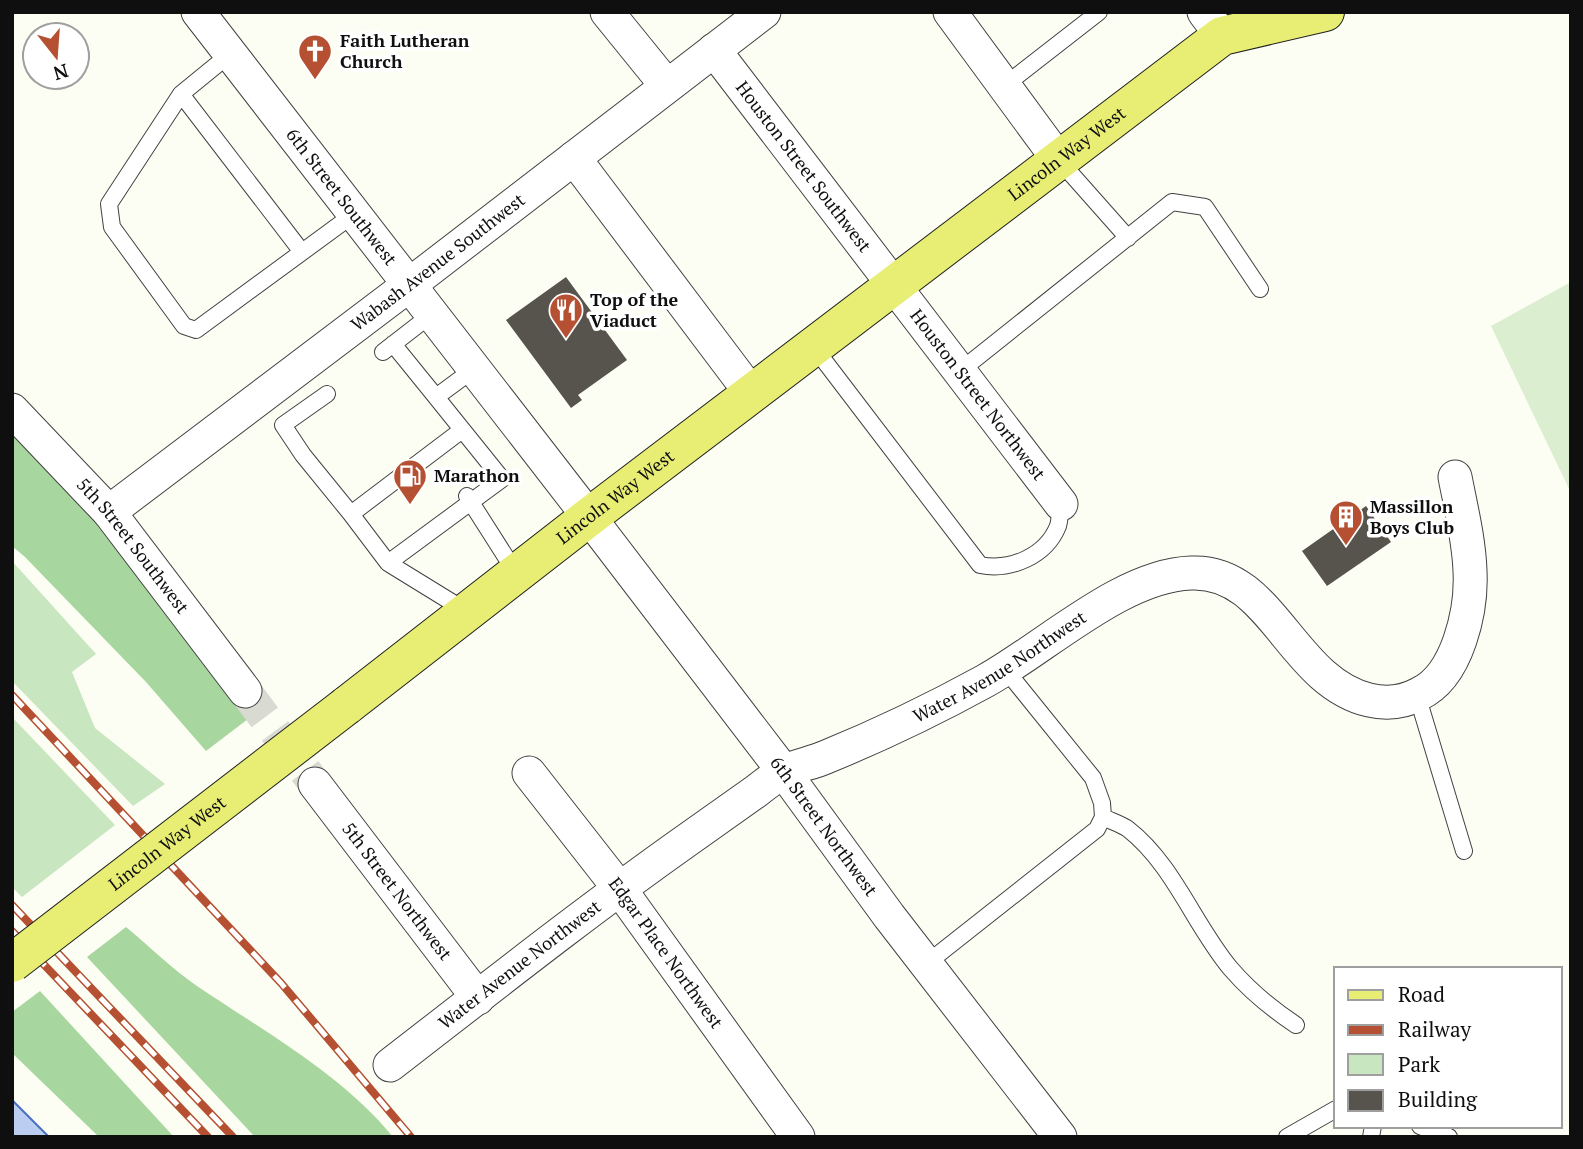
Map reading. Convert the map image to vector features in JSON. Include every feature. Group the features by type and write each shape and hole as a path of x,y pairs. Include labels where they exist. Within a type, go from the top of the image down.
{"main road":[{"path":"1213,24 1325,12"},
{"name":"Lincoln Way West","path":"12,963 466,611 1058,159 1213,24"}],"street":[{"name":"6th Street Southwest","path":"198,12 589,517"},
{"path":"607,12 667,86"},
{"name":"Wabash Avenue Southwest","path":"109,512 271,412 409,285 764,12"},
{"path":"950,12 1058,159"},
{"name":"Houston Street Southwest","path":"714,50 893,285"},
{"path":"574,158 751,393"},
{"name":"Houston Street Northwest","path":"893,285 1062,504"},
{"name":"5th Street Southwest","path":"12,410 109,512 244,691"},
{"name":"Water Avenue Northwest","path":"390,1065 619,888 784,772 824,758 900,724 1005,669 1088,614 1143,583 1192,572 1219,576 1238,584 1279,626 1307,661 1341,690 1376,701 1393,702 1417,695 1436,683 1449,664 1459,644 1467,609 1470,572 1455,477"},
{"name":"6th Street Northwest","path":"589,517 1060,1137"},
{"name":"Edgar Place Northwest","path":"529,773 619,888 798,1137"},
{"name":"5th Street Northwest","path":"315,784 478,998"}],"lane":[{"path":"1004,86 1099,12"},
{"path":"230,54 181,94 109,204 112,227 184,326 196,330 354,214"},
{"path":"181,94 302,252"},
{"path":"1058,159 1128,238"},
{"path":"960,371 1172,202 1205,207 1260,289"},
{"path":"388,563 469,499 502,480 436,397 388,348 432,314"},
{"path":"813,346 980,565 1012,565 1033,555 1049,541 1058,525 1062,504"},
{"path":"436,397 474,369"},
{"path":"327,394 271,412 388,563 466,611"},
{"path":"351,514 404,473 436,460 462,429"},
{"path":"404,473 415,486"},
{"path":"376,495 388,508"},
{"path":"469,499 516,573"},
{"path":"926,964 1097,829 1103,817 1102,803 1093,778 1005,669"},
{"path":"1417,695 1464,851"},
{"path":"1103,817 1125,827 1138,838 1189,903 1230,968 1255,995 1296,1025"},
{"path":"1287,1137 1334,1110"},
{"path":"1425,1128 1449,1137"}],"green space":[{"path":"1571,282 1571,493 1491,326"},
{"path":"12,424 96,511 194,639 248,719 206,751 146,682 12,546"},
{"path":"12,561 96,654 72,672 95,728 165,784 133,806 12,681"},
{"path":"12,717 115,825 22,897 12,887"},
{"path":"126,927 188,979 326,1074 350,1093 393,1137 255,1137 87,957"},
{"path":"40,991 174,1137 99,1137 12,1053 12,1012"}],"water":[{"path":"12,1100 49,1137 12,1137"}],"building":[{"name":"Top of the Viaduct","path":"566,277 627,360 578,395 582,400 571,408 506,320"},
{"name":"Massillon Boys Club","path":"1366,506 1391,542 1327,586 1302,551"}],"tunnel":[{"path":"245,691 315,784"}],"railway":[{"path":"12,695 281,983 411,1137"},
{"path":"12,905 233,1137"},
{"path":"12,931 208,1137"}],"place":[{"name":"Faith Lutheran Church","path":"315,81"},
{"name":"Top of the Viaduct","path":"566,340"},
{"name":"Marathon","path":"410,506"},
{"name":"Massillon Boys Club","path":"1346,547"}]}
